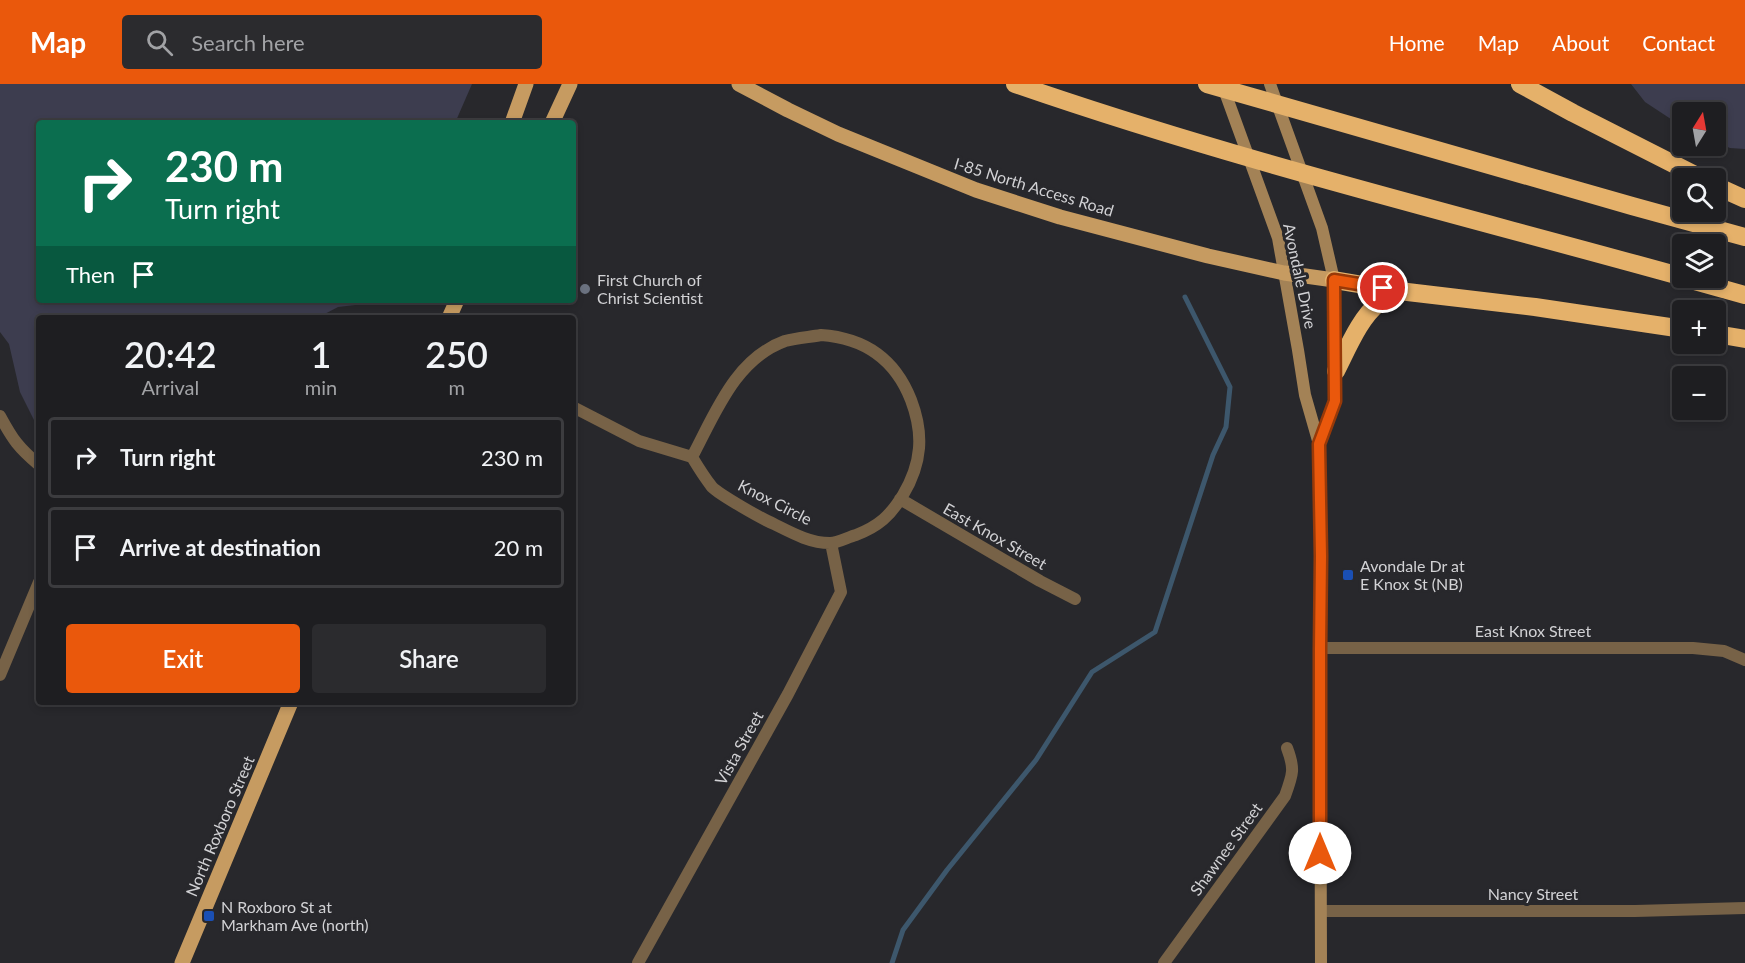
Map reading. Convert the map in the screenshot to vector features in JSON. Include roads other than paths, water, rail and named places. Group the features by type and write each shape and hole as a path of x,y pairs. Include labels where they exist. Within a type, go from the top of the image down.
{"highway":[{"path":"1015,84 1182,138 1672,274"},
{"path":"1207,84 1745,237"},
{"path":"1520,84 1681,168"},
{"path":"1726,190 1745,199"},
{"path":"1334,280 1399,291 1535,307 1672,327"},
{"path":"1721,288 1745,295"},
{"path":"1336,371 1369,313 1378,304 1399,291"},
{"path":"1726,336 1745,339"}],"main road":[{"path":"513,120 526,84"},
{"path":"553,120 570,84"},
{"name":"I-85 North Access Road","path":"739,84 838,134 976,190 1060,217 1208,255 1284,273 1334,280"},
{"name":"Avondale Drive","path":"1222,84 1278,238 1305,395 1319,444 1321,963"},
{"name":"Avondale Drive","path":"1270,84 1322,228 1334,280 1335,401 1319,444"},
{"name":"North Roxboro Street","path":"182,963 290,705"}],"street":[{"name":"Knox Circle","path":"821,335 834,336 849,339 870,348 890,363 906,387 917,414 920,437 918,459 914,474 900,499 888,516 872,529 831,543 802,538 714,489 692,457 724,397 748,364 770,348 787,341 821,335"},
{"path":"576,409 639,441 692,457"},
{"path":"0,416 12,439 36,462"},
{"name":"East Knox Street","path":"900,499 1075,599"},
{"name":"Vista Street","path":"638,963 788,694 842,592 831,543"},
{"path":"0,675 36,589"},
{"name":"East Knox Street","path":"1320,648 1693,648 1724,651 1745,660"},
{"name":"Shawnee Street","path":"1164,963 1285,796 1293,764 1287,748"},
{"name":"Nancy Street","path":"1321,911 1635,911 1745,908"}],"waterway":[{"path":"892,963 903,930 947,870 1036,760 1092,672 1155,632 1213,455 1226,427 1230,387 1185,297"}],"place":[{"name":"First Church of Christ Scientist","path":"585,289"},
{"name":"Avondale Dr at E Knox St (NB)","path":"1348,575"},
{"name":"N Roxboro St at Markham Ave (north)","path":"209,916"}]}
